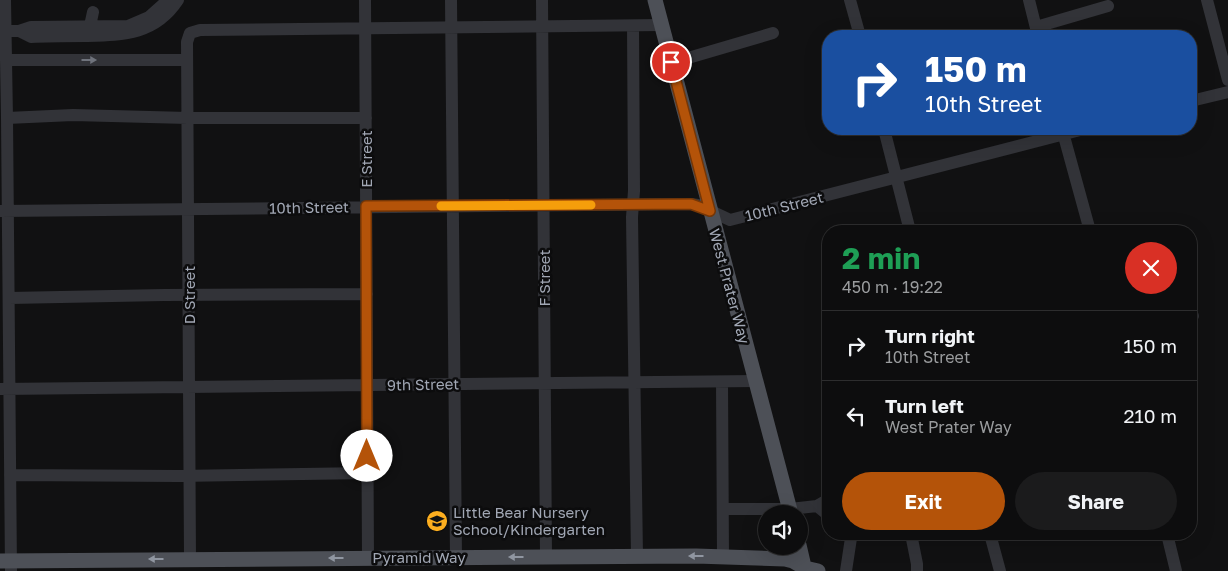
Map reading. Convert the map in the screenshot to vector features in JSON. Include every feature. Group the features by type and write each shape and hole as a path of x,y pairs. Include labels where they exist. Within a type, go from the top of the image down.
{"main road":[{"name":"West Prater Way","path":"655,0 788,505"},
{"path":"802,555 807,570"},
{"name":"Pyramid Way","path":"8,566 190,559 724,556 785,559 793,561 807,570"}],"street":[{"path":"4,0 2,31 6,60 8,118 4,211 9,298 5,389 8,566"},
{"path":"2,31 20,31 31,26 119,26 134,24 156,12 168,0"},
{"path":"20,31 31,37 127,35 144,29 158,21 178,0"},
{"name":"E Street","path":"365,0 368,558"},
{"path":"452,0 456,558"},
{"name":"F Street","path":"542,0 546,556"},
{"path":"850,0 858,30"},
{"path":"1028,0 1036,30"},
{"path":"1207,0 1228,80"},
{"path":"1042,30 1108,6"},
{"path":"90,26 93,12"},
{"path":"365,28 661,25"},
{"path":"632,26 637,556"},
{"name":"D Street","path":"190,559 187,42 190,32 200,30 365,28"},
{"path":"671,62 774,33"},
{"path":"6,60 187,60"},
{"path":"1197,100 1228,92"},
{"path":"8,118 73,115 188,118 366,118"},
{"path":"886,135 908,225"},
{"name":"10th Street","path":"4,211 691,204 730,220 1048,135"},
{"path":"1064,135 1088,225"},
{"path":"9,298 367,294"},
{"name":"9th Street","path":"5,389 756,381"},
{"path":"722,382 724,556"},
{"path":"7,467 190,475 367,473"},
{"path":"808,508 822,503"},
{"path":"817,506 822,510"},
{"path":"723,509 758,510"},
{"path":"846,571 851,540"},
{"path":"911,540 917,571"},
{"path":"992,540 1000,571"},
{"path":"1168,540 1176,571"}],"slow traffic":[{"path":"441,206 591,205"}],"place":[{"name":"Little Bear Nursery School/Kindergarten","path":"437,521"}],"route":[{"path":"367,456 366,206 691,204 710,211 671,62"}]}
